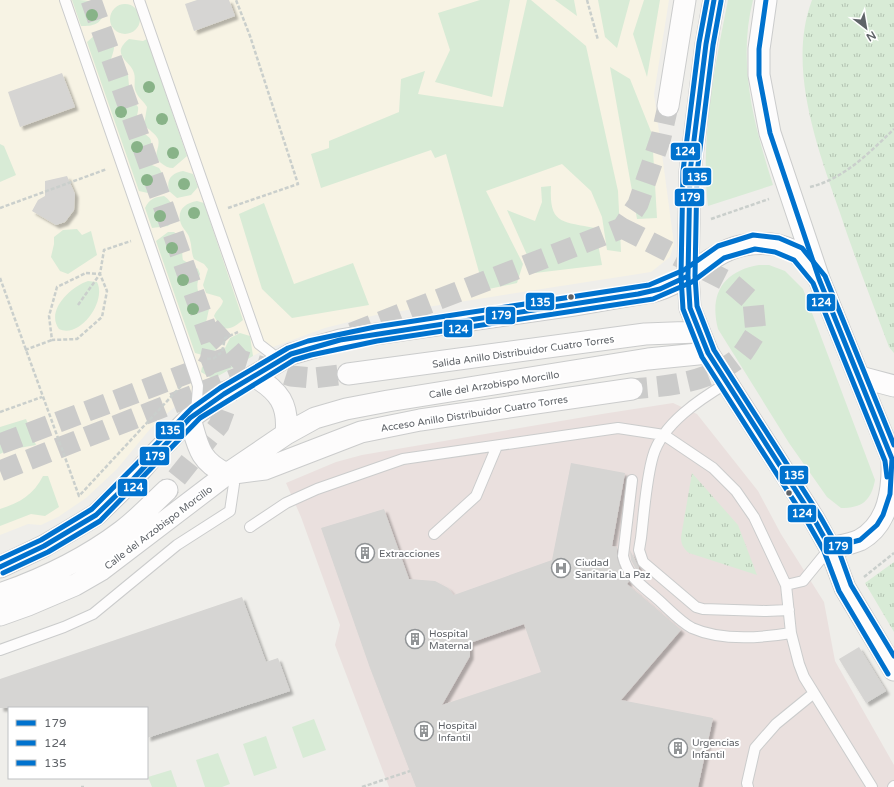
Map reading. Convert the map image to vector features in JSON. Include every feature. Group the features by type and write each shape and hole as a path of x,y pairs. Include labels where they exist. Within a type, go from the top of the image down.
{"street":[{"path":"668,106 685,0"},
{"path":"714,0 706,44 690,172 688,276 690,308 698,332 708,353 814,519 830,548 845,588 894,670"},
{"path":"766,0 759,49 759,75 770,133 819,279 860,377 893,466 884,516 873,530 859,540 830,548"},
{"path":"0,567 44,546 96,515 134,478 152,456 193,416 291,354 309,348 369,335 638,294 660,289 688,276 721,252 754,242 777,245 798,254 819,279"},
{"name":"Salida Anillo Distribuidor Cuatro Torres","path":"348,374 645,334 698,332"},
{"name":"Calle del Arzobispo Morcillo","path":"0,615 61,591 101,570 227,474 286,434 315,418 346,409 648,360 708,353"},
{"path":"254,376 270,386 284,404 288,417 286,434"},
{"path":"860,377 894,386"},
{"name":"Acceso Anillo Distribuidor Cuatro Torres","path":"227,474 265,469 361,432 420,420 632,389"},
{"path":"193,416 197,444 206,460 213,467 227,474"},
{"path":"0,594 48,575 88,553 122,531 167,490"}],"lane":[{"path":"65,0 192,366 198,386 193,416"},
{"path":"139,0 259,344 281,360"},
{"path":"726,383 704,397 682,414 664,435 653,455 640,538 640,550 643,562 696,607 703,609 766,611 789,610"},
{"path":"250,527 286,503 318,489 403,459 618,428 664,435 713,468 736,491 754,517 786,585 792,633 799,664 814,693 872,787"},
{"path":"434,534 476,496 497,446"},
{"path":"0,650 64,627 93,614 177,546 230,510 234,484 227,474"},
{"path":"632,480 623,556 625,565 635,580 691,627 710,634 771,636 792,633"},
{"path":"786,585 803,581 830,548"},
{"path":"748,787 747,783 755,748 776,724 814,693"}],"path":[{"path":"227,208 298,184 250,36 236,0"},
{"path":"587,0 598,40"},
{"path":"823,184 854,166 894,129"},
{"path":"0,208 108,169"},
{"path":"707,220 775,197"},
{"path":"78,305 100,274 104,250 133,240"},
{"path":"52,340 49,316 57,287 86,273 100,274"},
{"path":"26,350 52,340 77,339 102,317 107,291 100,274"},
{"path":"0,278 79,496 181,386 181,373 199,361 214,358 222,352 224,338"},
{"path":"0,412 42,397"},
{"path":"860,579 894,553"},
{"path":"362,787 410,771"}],"shaded area":[{"path":"0,0 669,0 654,94 674,244 670,257 651,272 376,315 325,328 262,351 226,371 180,402 150,429 117,469 86,498 58,517 41,525 28,524 0,535"},
{"name":"Ciudad Sanitaria La Paz","path":"673,403 697,414 758,491 781,534 824,602 835,661 894,765 894,787 389,787 335,645 340,625 301,517 286,483 336,462 362,455"}],"green space":[{"path":"72,0 82,0 96,3 100,5 104,13 96,24 81,26"},
{"path":"480,0 510,0 492,97 435,82 450,50 438,13"},
{"path":"527,0 531,0 586,46 618,191 621,252 607,250 602,217 591,191 562,164 486,191 523,264 517,283 484,290 446,154 435,158 431,150 321,188 311,154 329,148 329,141 399,112 401,79 425,71 418,94 503,107"},
{"path":"555,0 574,0 577,16"},
{"path":"598,0 630,0 617,48 605,37"},
{"path":"644,0 660,0 647,77 633,34"},
{"path":"728,0 753,0 748,24 747,70 754,117 773,185 708,206 706,181 707,129 718,50"},
{"path":"812,0 894,0 894,353 889,347 857,261 814,133 804,79 803,52 805,25"},
{"path":"125,4 135,9 140,19 135,29 125,34 115,29 110,19 115,9"},
{"path":"104,32 112,36 114,43 114,51 111,61 128,75 130,96 138,107 137,121 139,128 151,140 149,149 144,157 145,162 159,168 162,173 161,187 148,193 139,191 87,42 95,35"},
{"path":"129,39 143,41 147,39 187,156 173,168 165,166 158,160 156,154 159,142 158,139 154,133 144,125 147,107 135,90 134,73 121,54 123,45"},
{"path":"610,67 630,79 652,134 657,218 637,219"},
{"path":"0,144 4,146 16,175 0,182"},
{"path":"183,171 193,174 198,187 191,195 177,198 169,191 168,183 173,175"},
{"path":"551,186 552,208 555,215 566,222 595,228 602,265 535,273 507,210 535,221 542,202 541,187"},
{"path":"164,196 172,206 174,220 168,226 152,228 145,208 148,202"},
{"path":"197,201 204,203 243,320 230,328 220,327 214,316 223,301 220,297 206,293 203,285 208,269 204,264 194,259 188,234 180,221 180,212 182,209 188,204"},
{"path":"264,203 294,284 353,263 369,305 292,318 262,289 239,214"},
{"path":"77,229 82,235 91,231 97,255 68,274 60,271 51,257 54,237 63,230"},
{"path":"168,232 174,232 183,239 183,260 198,269 200,274 197,285 199,293 209,309 205,327 219,338 217,349 206,356 195,353 156,241"},
{"path":"759,265 769,265 785,271 803,289 875,480 868,498 860,505 841,508 827,497 789,443 718,329 716,305 722,286 736,273"},
{"path":"88,281 97,282 99,290 95,308 83,324 75,329 67,331 59,329 55,314 62,300 68,293"},
{"path":"240,333 250,336 253,356 213,379 201,372 202,367 221,356 230,338"},
{"path":"26,419 36,445 8,450 0,454 0,427"},
{"path":"692,473 738,525 757,575 689,553 684,548 681,537"},
{"path":"43,476 48,476 59,507 45,516 31,514 0,526 0,509 14,504 26,497 31,493"},
{"path":"894,562 894,632 865,583"},
{"path":"314,719 326,750 303,758 292,727"},
{"path":"266,736 277,768 254,776 243,744"},
{"path":"218,753 230,784 222,787 205,787 196,760"},
{"path":"171,770 177,787 152,787 148,777"}],"building":[{"path":"197,0 229,0 235,16 194,31 185,4"},
{"path":"62,73 75,107 20,127 8,92"},
{"path":"67,176 75,194 74,210 65,222 56,225 32,211 38,200 45,196 45,181"},
{"path":"571,463 625,473 612,546 617,547 617,558 622,572 629,581 627,584 681,630 621,700 713,718 698,787 416,787 370,668 321,528 384,509 409,579 435,581 448,588 454,595 552,560","holes":["524,624 541,672 442,705 470,656 470,643"]},
{"path":"630,550 639,568 637,571 631,560"},
{"path":"242,597 266,662 278,658 290,691 148,738 148,707 0,708 0,679"},
{"path":"859,647 886,691 866,703 839,659"}],"tunnel":[{"path":"91,0 226,384 226,406 219,425 167,490"},
{"path":"352,333 622,228 638,204 661,137 668,106"},
{"path":"622,228 731,283 753,302 756,333 736,360 712,374 672,385 632,389"},
{"path":"210,327 240,360 291,376 313,378 348,374"},
{"path":"0,444 207,366 210,361 213,347"},
{"path":"0,471 245,375"}],"transit line":[{"name":"124","path":"707,0 699,43 683,171 681,276 683,309 702,357 808,523 824,551 839,591 888,674"},
{"name":"179","path":"714,0 706,44 690,172 688,276 690,308 708,353 814,519 830,548 860,540 877,525 883,515 890,494 892,459 819,279 770,133 759,75 759,49 766,0"},
{"name":"135","path":"721,1 713,45 697,173 695,276 697,306 714,350 820,516 837,546 851,585 894,656"},
{"name":"135","path":"0,559 41,540 92,509 192,408 220,388 288,348 308,341 375,327 649,285 684,270 718,246 753,235 779,238 802,248 825,276 894,445"},
{"name":"124","path":"3,573 48,552 100,521 200,418 294,360 377,341 653,299 692,282 724,258 755,249 775,252 794,260 813,283 885,461 887,477"},
{"name":"179","path":"0,567 44,546 96,515 134,478 190,418 224,394 291,354 340,340 638,294 660,289 688,276"}],"place":[{"name":"Extracciones","path":"365,553"},
{"name":"Ciudad Sanitaria La Paz","path":"561,568"},
{"name":"Hospital Maternal","path":"415,639"},
{"name":"Hospital Infantil","path":"424,731"},
{"name":"Urgencias Infantil","path":"678,748"}]}
